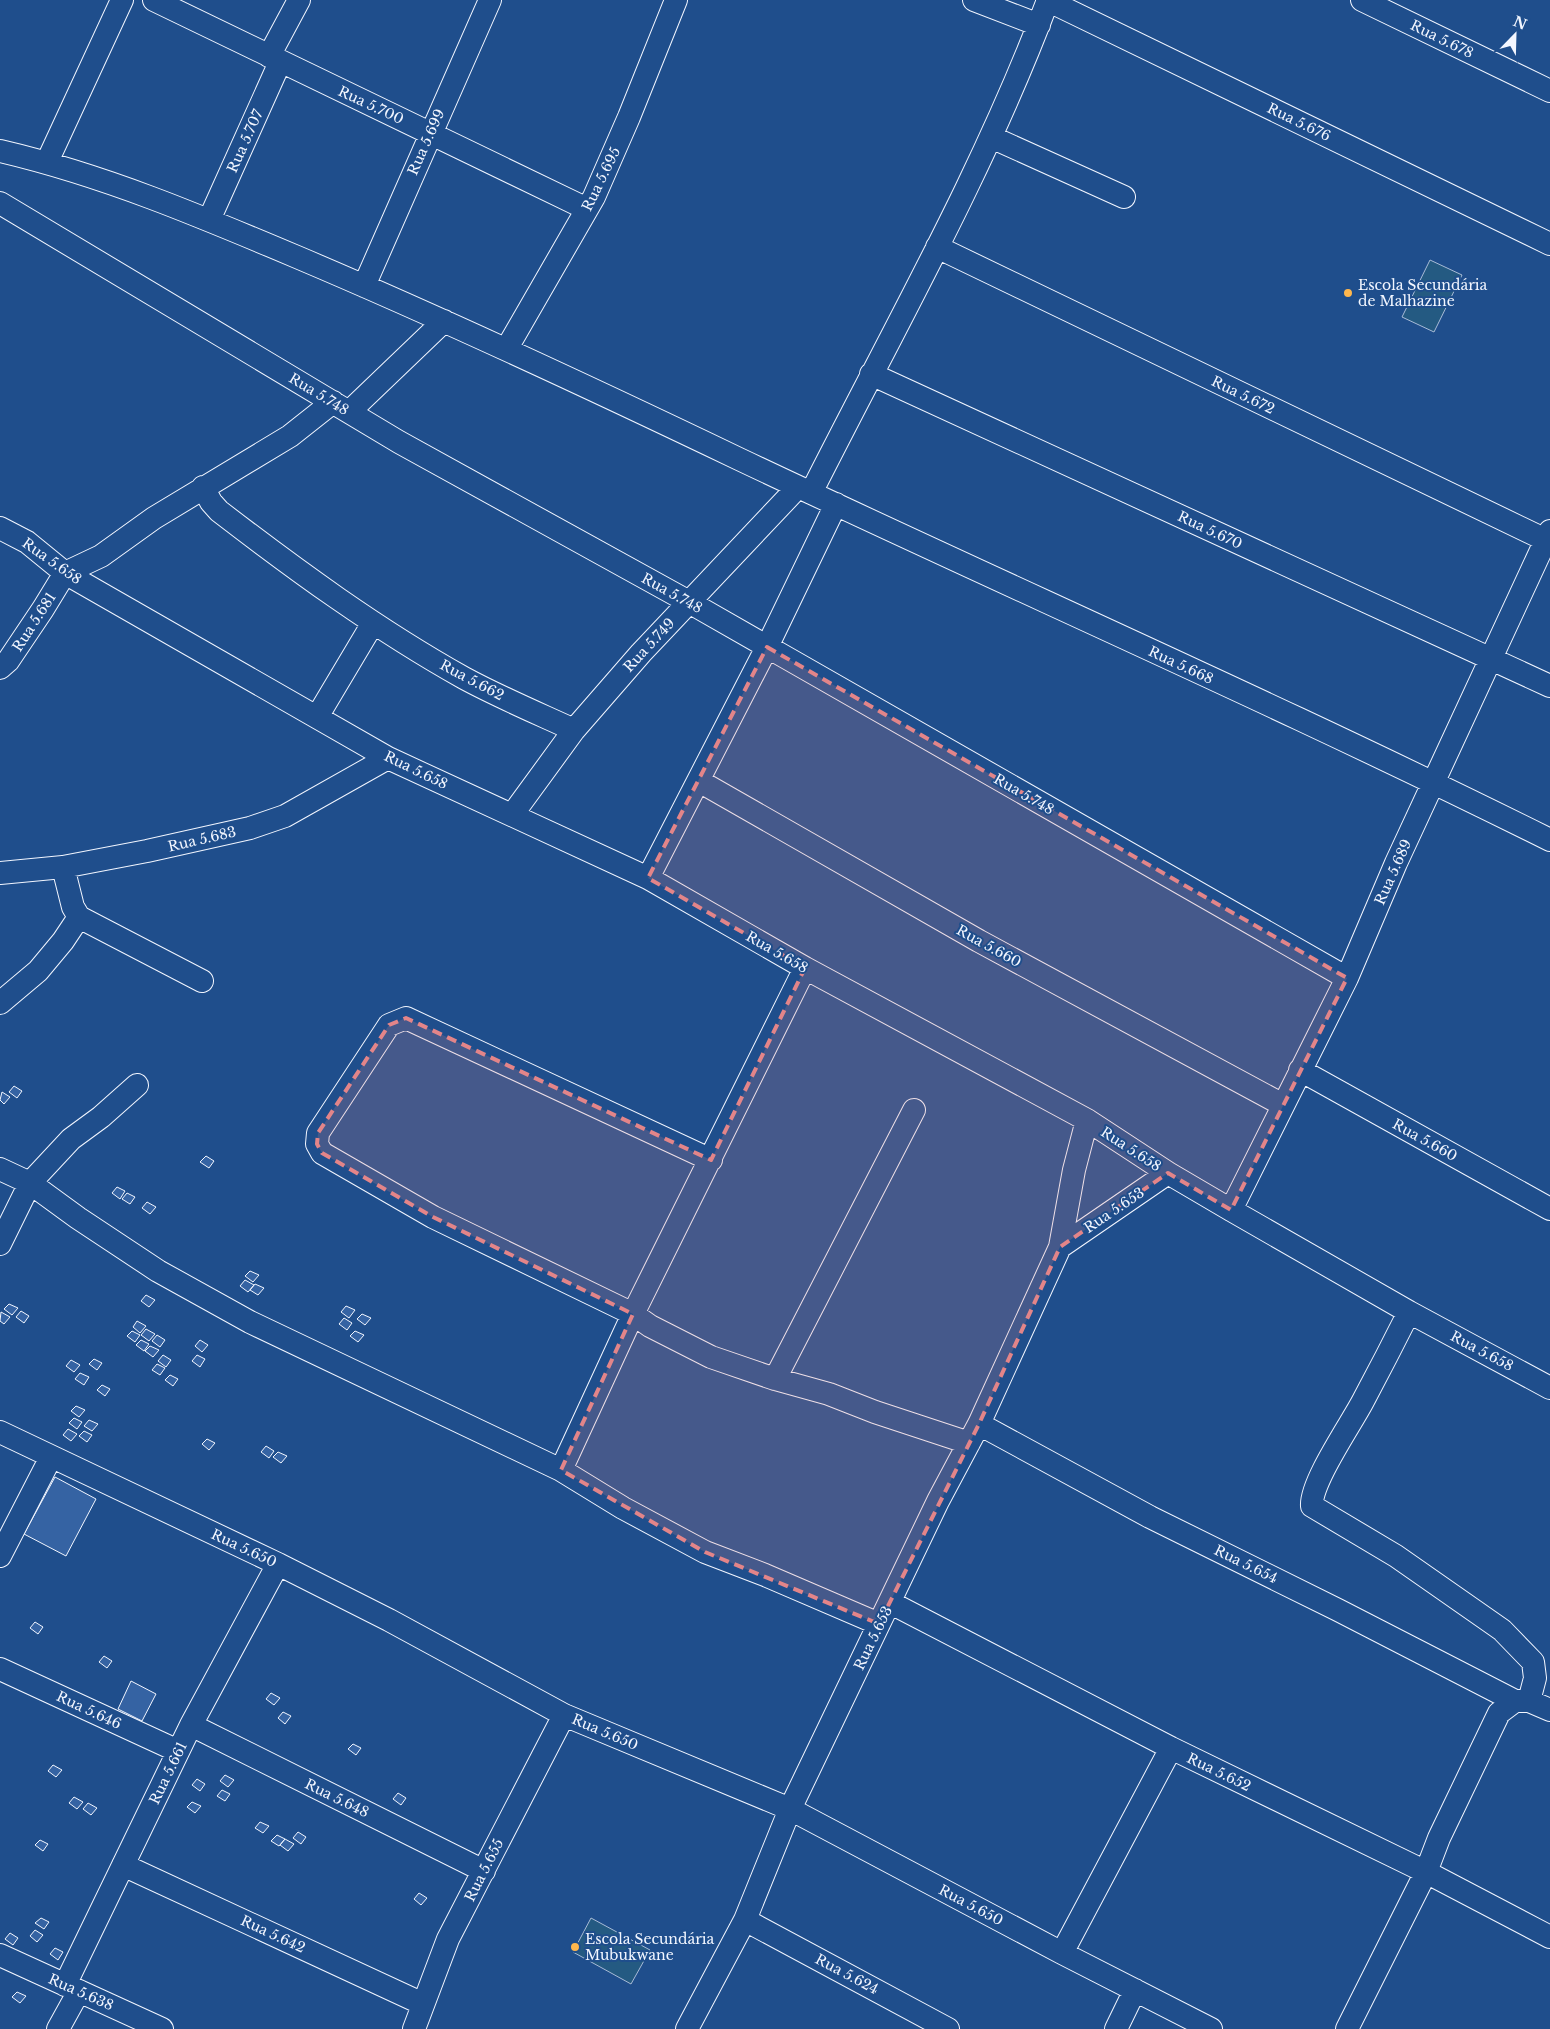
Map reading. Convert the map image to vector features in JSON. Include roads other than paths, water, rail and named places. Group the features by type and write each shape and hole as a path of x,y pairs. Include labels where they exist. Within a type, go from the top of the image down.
{"street":[{"path":"47,162 122,0"},
{"name":"Rua 5.700","path":"154,0 587,209"},
{"name":"Rua 5.707","path":"209,220 299,0"},
{"name":"Rua 5.699","path":"364,286 490,0"},
{"name":"Rua 5.695","path":"507,348 587,209 629,118 676,0"},
{"path":"974,0 1039,25"},
{"name":"Rua 5.749","path":"512,815 574,730 641,653 689,602 805,490 871,374 937,247 991,136 1048,0"},
{"name":"Rua 5.676","path":"1048,0 1550,244"},
{"name":"Rua 5.678","path":"1362,0 1550,91"},
{"path":"991,136 1124,197"},
{"path":"0,151 47,162 209,220 507,348 805,490"},
{"name":"Rua 5.748","path":"0,203 399,442 689,602 1347,978"},
{"name":"Rua 5.672","path":"937,247 1549,538"},
{"path":"65,573 101,556 154,518 341,407 444,321"},
{"name":"Rua 5.670","path":"871,374 1550,686"},
{"name":"Rua 5.662","path":"203,488 219,511 288,564 373,622 464,678 574,730"},
{"name":"Rua 5.668","path":"805,490 1435,783 1550,840"},
{"path":"648,878 767,648 836,504"},
{"name":"Rua 5.658","path":"0,528 27,542 65,573 388,758 648,878 805,968 1087,1120 1168,1173 1231,1210 1409,1312 1550,1388"},
{"name":"Rua 5.689","path":"1231,1210 1347,978 1396,863 1549,538"},
{"name":"Rua 5.681","path":"0,668 8,661 44,609 65,573"},
{"path":"317,717 373,622"},
{"name":"Rua 5.683","path":"0,873 63,867 214,837 285,816 388,758"},
{"name":"Rua 5.660","path":"699,781 979,941 1283,1105"},
{"path":"63,867 73,907 79,917 202,981"},
{"path":"0,1003 38,971 79,917"},
{"path":"561,1470 633,1314 805,968"},
{"name":"Rua 5.654","path":"711,1160 406,1018 388,1025 318,1133 317,1144 322,1153 433,1217 633,1314 650,1326 711,1357 775,1380 829,1394 874,1412 974,1433 1338,1610 1514,1705 1550,1710"},
{"name":"Rua 5.660","path":"1300,1070 1550,1210"},
{"path":"0,1244 30,1183 71,1138 101,1117 137,1085"},
{"path":"775,1380 914,1110"},
{"name":"Rua 5.653","path":"687,2029 745,1920 790,1809 879,1624 891,1603 938,1501 974,1433 1060,1247 1074,1170 1087,1120"},
{"path":"0,1169 30,1183 78,1218 158,1271 250,1322 561,1470 623,1508 705,1552 765,1575 879,1624"},
{"name":"Rua 5.653","path":"1060,1247 1168,1173"},
{"path":"1347,2029 1426,1872 1438,1838 1514,1705 1535,1678 1533,1662 1502,1630 1396,1556 1312,1506 1312,1498 1326,1468 1409,1312"},
{"name":"Rua 5.650","path":"0,1432 278,1564 388,1620 564,1715 790,1809 1062,1953 1211,2029"},
{"path":"0,1556 51,1457"},
{"name":"Rua 5.661","path":"58,2029 72,1988 123,1865 191,1725 278,1564"},
{"name":"Rua 5.652","path":"891,1603 1171,1748 1426,1872 1550,1937"},
{"name":"Rua 5.646","path":"0,1669 178,1751"},
{"name":"Rua 5.655","path":"414,2029 448,1939 564,1715"},
{"name":"Rua 5.648","path":"191,1725 484,1870"},
{"path":"1062,1953 1171,1748"},
{"name":"Rua 5.642","path":"123,1865 423,2004"},
{"name":"Rua 5.624","path":"745,1920 947,2029"},
{"name":"Rua 5.638","path":"0,1955 162,2029"},
{"path":"1116,2029 1135,1990"}],"place":[{"name":"Escola Secundária de Malhazine","path":"1348,293"},
{"name":"Escola Secundária Mubukwane","path":"575,1947"}]}
